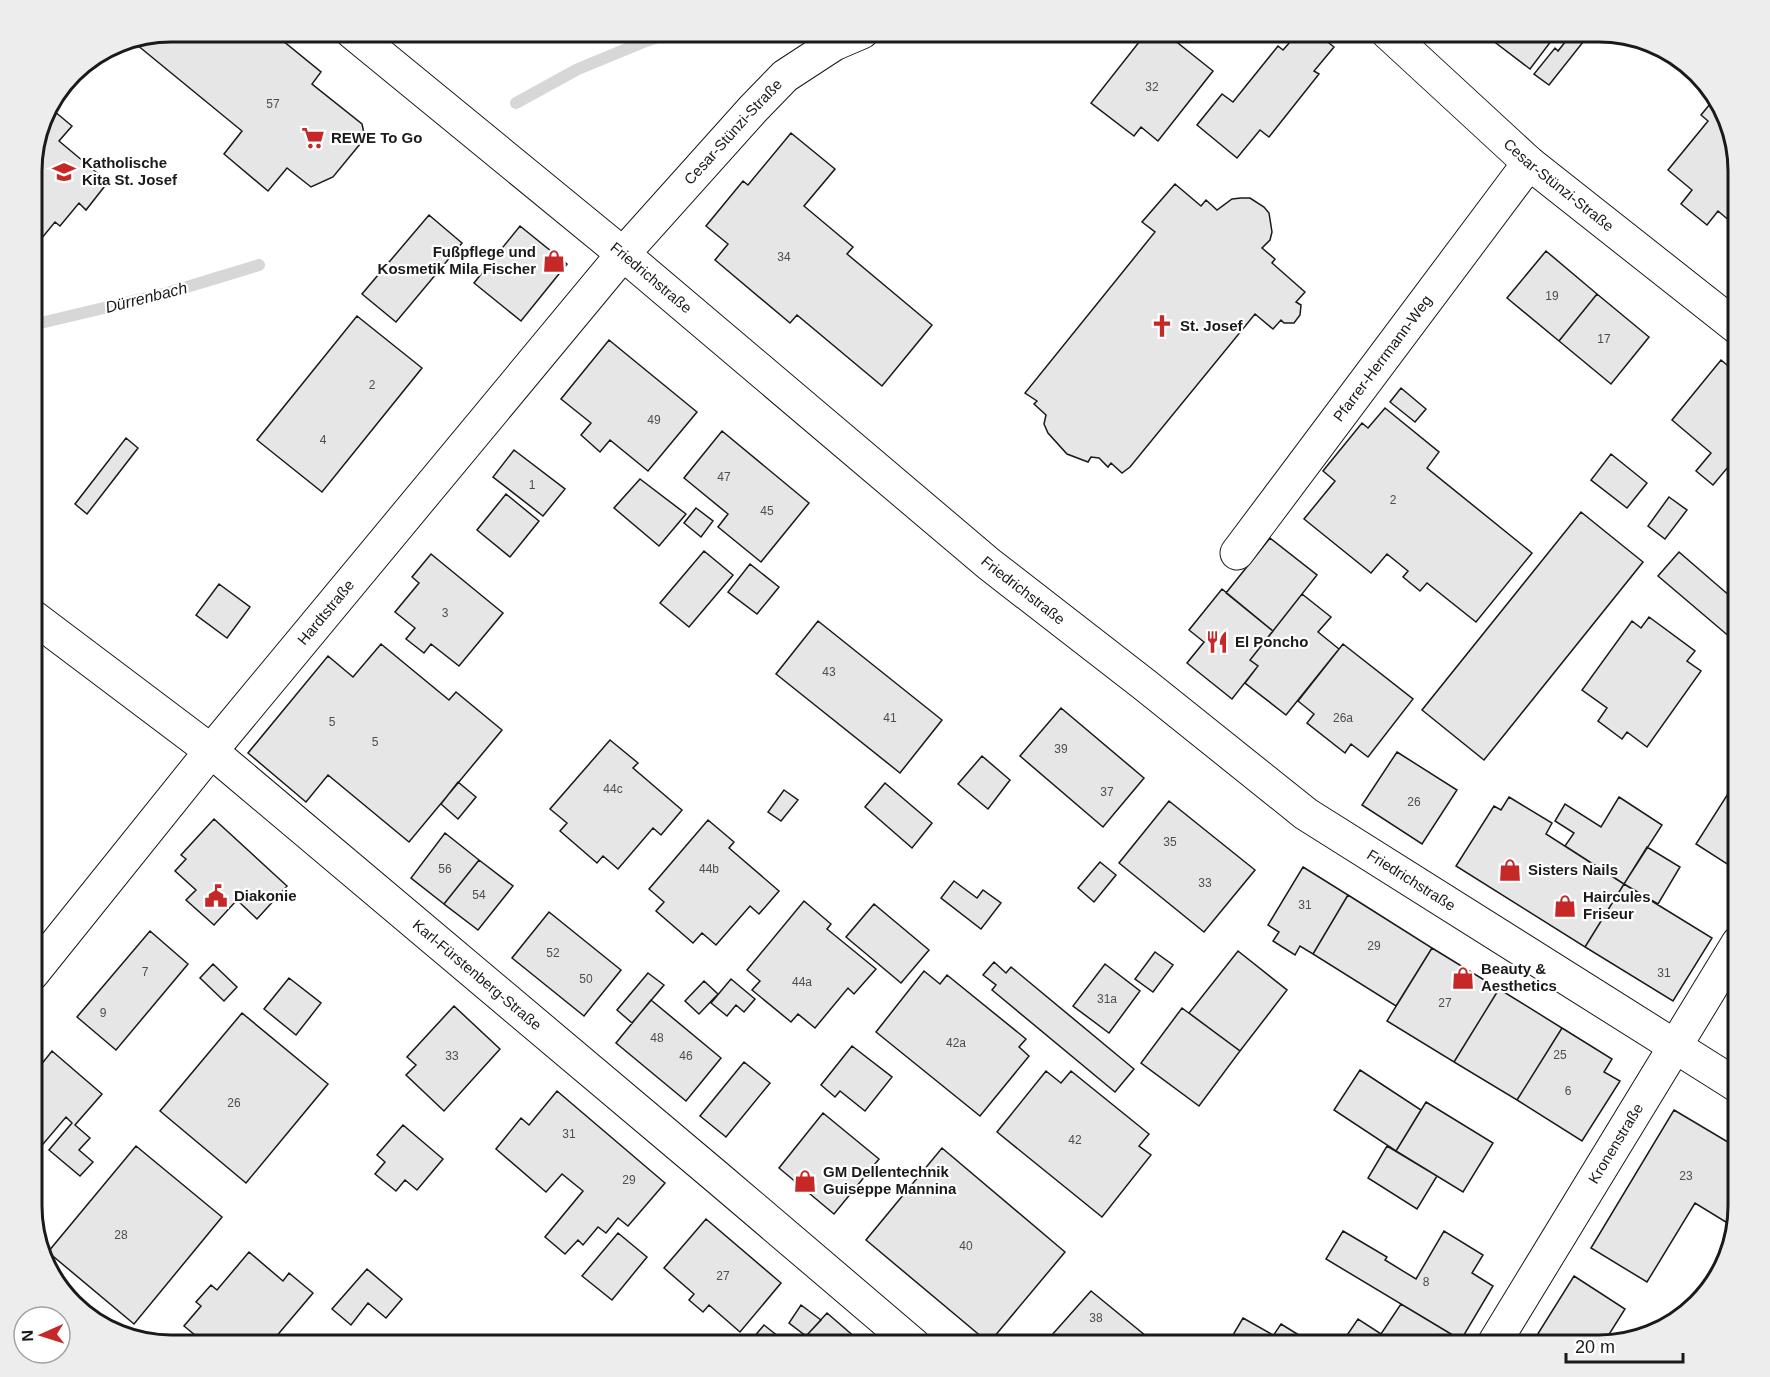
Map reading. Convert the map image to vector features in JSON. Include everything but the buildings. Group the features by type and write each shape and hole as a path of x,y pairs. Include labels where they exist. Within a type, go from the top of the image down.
{"street":[{"name":"Friedrichstraße","path":"364,42 623,254 989,564 1306,814 1728,1080"},
{"name":"Cesar-Stünzi-Straße","path":"623,254 785,76 839,42"},
{"name":"Cesar-Stünzi-Straße","path":"1398,42 1529,163 1728,320"},
{"name":"Pfarrer-Herrmann-Weg","path":"1237,553 1529,163"},
{"name":"Hardtstraße","path":"42,962 211,751 623,254"},
{"name":"Karl-Fürstenberg-Straße","path":"42,624 211,751 901,1335"},
{"name":"Kronenstraße","path":"1500,1335 1728,960"}],"waterway":[{"name":"Dürrenbach","path":"516,103 578,69 644,42"},
{"name":"Dürrenbach","path":"42,323 167,293 259,265"}],"place":[{"name":"REWE To Go","path":"313,138"},
{"name":"Katholische Kita St. Josef","path":"64,172"},
{"name":"Fußpflege und Kosmetik Mila Fischer","path":"554,261"},
{"name":"St. Josef","path":"1162,326"},
{"name":"El Poncho","path":"1217,642"},
{"name":"Sisters Nails","path":"1510,870"},
{"name":"Diakonie","path":"216,896"},
{"name":"Haircules Friseur","path":"1565,906"},
{"name":"Beauty & Aesthetics","path":"1463,978"},
{"name":"GM Dellentechnik Guiseppe Mannina","path":"805,1181"}]}
